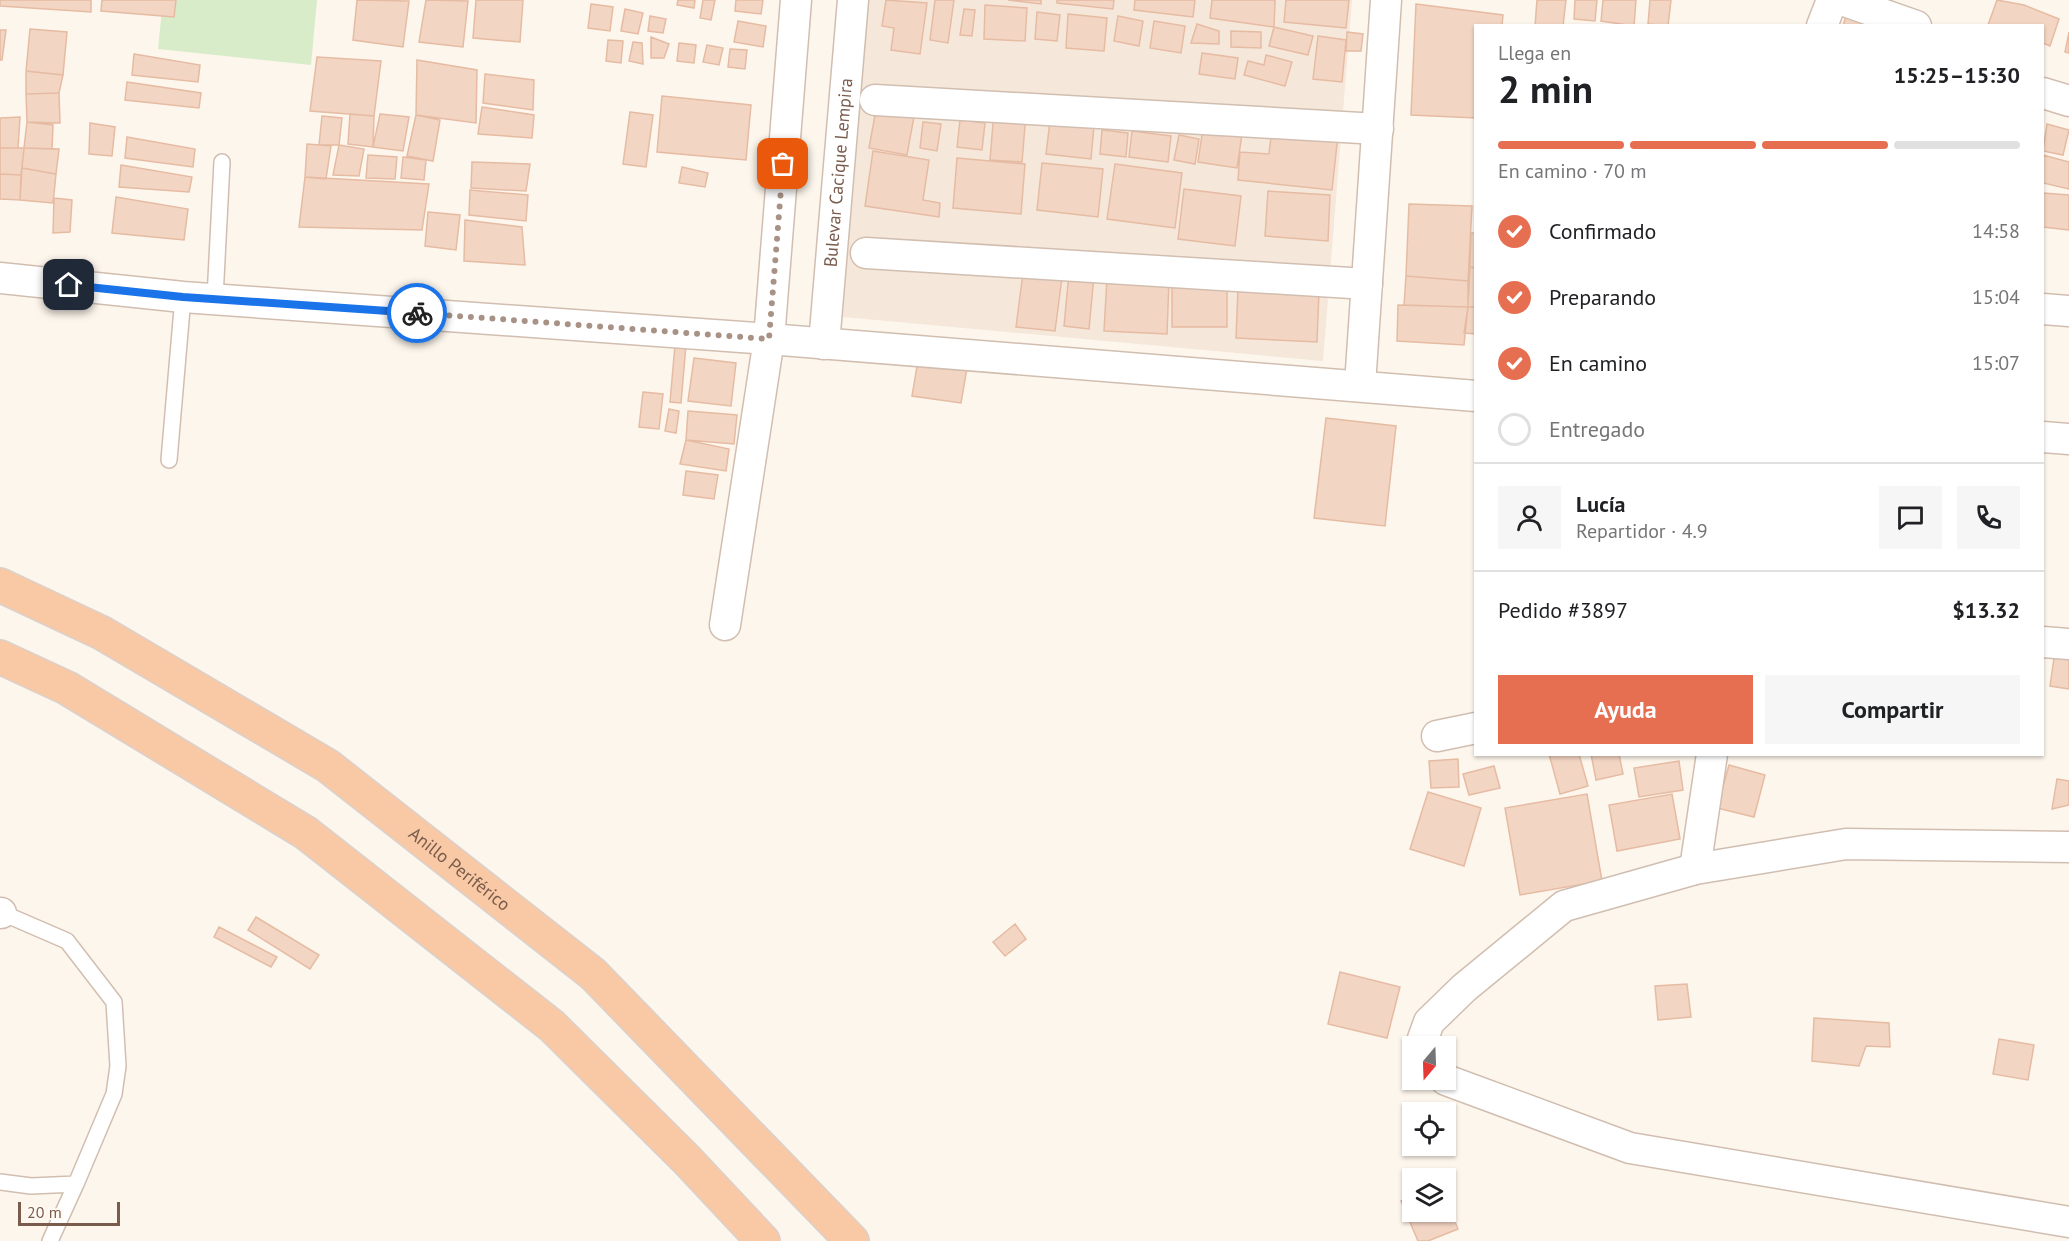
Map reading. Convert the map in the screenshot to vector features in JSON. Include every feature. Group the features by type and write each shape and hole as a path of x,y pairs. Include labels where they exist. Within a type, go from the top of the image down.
{"highway":[{"name":"Anillo Periférico","path":"0,585 102,633 328,766 593,974 852,1241"},
{"path":"0,657 67,688 306,832 552,1026 687,1160 763,1241"}],"street":[{"path":"725,625 769,339 796,0"},
{"name":"Bulevar Cacique Lempira","path":"824,344 853,0"},
{"path":"1360,385 1386,0"},
{"path":"1823,24 1832,0"},
{"path":"1842,0 1910,24"},
{"path":"2044,93 2069,101"},
{"path":"875,100 1378,129"},
{"path":"866,253 1367,284"},
{"path":"0,278 183,297 769,339 1474,396"},
{"path":"2044,309 2069,311"},
{"path":"2044,437 2069,439"},
{"path":"2044,642 2069,644"},
{"path":"1437,736 1474,729"},
{"path":"1695,869 1712,756"},
{"path":"1424,1036 1430,1022 1464,988 1564,906 1695,869 1846,844 2069,847"},
{"path":"1456,1084 1630,1148 2069,1222"}],"lane":[{"path":"215,298 222,162"},
{"path":"169,460 183,297"},
{"path":"0,912 67,941 114,1002 118,1066 114,1094 50,1241"},
{"path":"0,1182 31,1186 76,1184"}],"shaded area":[{"path":"867,0 1352,0 1323,361 843,317"}],"green space":[{"path":"163,0 317,0 311,65 158,49"}],"building":[{"path":"0,0 91,0 91,12 0,6"},
{"path":"102,0 176,0 174,17 101,11"},
{"path":"357,0 409,1 403,47 353,40"},
{"path":"426,0 468,1 463,47 419,42"},
{"path":"476,0 523,0 520,42 473,38"},
{"path":"678,0 695,0 694,8 677,5"},
{"path":"703,0 715,0 711,20 700,18"},
{"path":"736,0 763,0 761,14 735,11"},
{"path":"886,0 927,3 920,54 891,50 894,28 882,26"},
{"path":"935,0 954,0 948,43 930,40"},
{"path":"1008,0 1041,0 1041,4"},
{"path":"1057,0 1114,0 1113,9 1057,3"},
{"path":"1135,0 1195,0 1193,17 1134,10"},
{"path":"1212,0 1275,0 1274,27 1210,18"},
{"path":"1286,0 1349,0 1346,28 1284,22"},
{"path":"1537,0 1566,0 1563,24 1535,24"},
{"path":"1575,0 1597,0 1595,21 1574,19"},
{"path":"1603,0 1636,0 1634,24 1601,21"},
{"path":"1650,0 1671,0 1668,24 1648,24"},
{"path":"1997,0 2024,5 2059,19 2050,46 2044,43 2044,24 1988,24"},
{"path":"591,4 613,7 610,31 588,28"},
{"path":"1416,4 1503,15 1502,24 1474,24 1474,118 1411,115"},
{"path":"985,5 1027,8 1025,41 984,39"},
{"path":"625,9 643,13 638,34 621,31"},
{"path":"964,9 975,10 972,36 960,35"},
{"path":"1037,12 1060,15 1057,41 1035,39"},
{"path":"1847,12 1888,24 1844,24"},
{"path":"1068,14 1107,18 1104,51 1066,48"},
{"path":"650,16 666,19 663,33 648,31"},
{"path":"1118,16 1143,21 1139,46 1114,41"},
{"path":"738,21 766,26 763,47 734,42"},
{"path":"1154,21 1185,26 1181,53 1150,48"},
{"path":"1197,24 1219,31 1219,44 1191,43"},
{"path":"1274,27 1313,36 1308,55 1269,46"},
{"path":"30,29 67,32 63,75 26,71"},
{"path":"0,30 6,30 2,60 0,60"},
{"path":"1231,31 1261,32 1261,48 1231,47"},
{"path":"1347,32 1363,34 1361,51 1346,51"},
{"path":"2069,32 2069,53 2065,52"},
{"path":"1318,36 1346,40 1342,82 1313,79"},
{"path":"651,37 669,44 664,58 651,58"},
{"path":"608,40 623,41 621,63 606,61"},
{"path":"633,42 642,43 643,64 629,61"},
{"path":"679,43 696,45 694,63 677,61"},
{"path":"707,45 723,48 719,65 703,62"},
{"path":"730,49 747,50 745,69 728,67"},
{"path":"1202,53 1238,58 1235,79 1199,74"},
{"path":"134,54 200,65 198,82 132,75"},
{"path":"1266,55 1292,62 1285,86 1244,75 1248,61 1264,65"},
{"path":"317,57 381,61 374,116 310,111"},
{"path":"417,60 477,70 476,123 416,115"},
{"path":"26,71 63,75 59,93 26,94"},
{"path":"485,74 534,80 533,110 483,103"},
{"path":"127,82 201,93 199,108 125,100"},
{"path":"59,93 60,123 27,122 26,94"},
{"path":"662,96 751,105 746,160 657,152"},
{"path":"877,104 915,111 907,155 869,148"},
{"path":"482,107 534,115 532,138 478,134"},
{"path":"994,111 1026,114 1022,162 990,160"},
{"path":"630,112 653,115 646,167 623,164"},
{"path":"350,114 374,116 373,147 348,144"},
{"path":"380,114 409,117 403,151 373,147"},
{"path":"416,115 440,120 433,161 407,156"},
{"path":"322,116 342,118 339,145 319,145"},
{"path":"20,117 18,148 0,148 0,118"},
{"path":"960,120 985,123 982,150 957,147"},
{"path":"1050,121 1094,126 1091,159 1046,154"},
{"path":"27,122 53,125 52,149 24,148"},
{"path":"923,122 941,124 937,151 920,148"},
{"path":"90,123 115,127 112,156 89,154"},
{"path":"2047,124 2069,130 2063,155 2044,151"},
{"path":"1203,128 1242,134 1237,168 1198,162"},
{"path":"1272,128 1338,135 1332,190 1238,180 1240,152 1269,154"},
{"path":"1102,130 1128,133 1126,157 1100,154"},
{"path":"1132,131 1171,136 1168,162 1129,157"},
{"path":"1179,135 1199,139 1195,164 1174,160"},
{"path":"127,137 195,149 193,167 125,158"},
{"path":"307,144 331,146 326,179 305,177"},
{"path":"339,145 364,149 359,176 333,175"},
{"path":"0,148 24,148 21,175 0,174"},
{"path":"24,148 59,149 56,174 22,168"},
{"path":"873,151 929,160 923,200 940,203 939,217 865,206"},
{"path":"368,155 397,157 395,179 366,178"},
{"path":"2044,155 2069,162 2069,189 2044,183"},
{"path":"403,157 426,160 424,180 401,178"},
{"path":"957,158 1025,164 1021,214 953,208"},
{"path":"472,162 530,164 526,191 471,188"},
{"path":"1042,163 1103,169 1098,217 1037,210"},
{"path":"1115,164 1182,173 1175,228 1107,219"},
{"path":"121,165 192,177 189,192 119,187"},
{"path":"682,167 708,173 705,187 679,183"},
{"path":"22,168 56,174 53,203 20,200"},
{"path":"0,174 21,175 20,200 0,199"},
{"path":"305,177 429,184 422,230 299,227"},
{"path":"1184,189 1241,196 1235,246 1178,239"},
{"path":"470,190 528,195 526,221 469,215"},
{"path":"1268,191 1330,195 1328,241 1265,236"},
{"path":"2044,193 2069,195 2069,230 2044,227"},
{"path":"116,197 188,209 184,240 112,233"},
{"path":"54,198 72,200 70,232 53,233"},
{"path":"1409,204 1472,206 1468,281 1406,276"},
{"path":"428,212 460,215 456,250 425,246"},
{"path":"465,220 522,227 525,265 464,261"},
{"path":"1471,233 1474,233 1474,268 1470,267"},
{"path":"1024,265 1063,270 1055,331 1016,327"},
{"path":"1470,267 1474,268 1474,307 1468,307"},
{"path":"1069,273 1094,276 1089,329 1064,326"},
{"path":"1406,276 1468,281 1468,307 1404,305"},
{"path":"1107,278 1169,281 1167,334 1104,331"},
{"path":"1172,285 1227,285 1227,327 1172,327"},
{"path":"1238,288 1319,291 1317,342 1236,338"},
{"path":"1398,305 1468,307 1464,345 1397,341"},
{"path":"1468,307 1474,307 1474,334 1464,333"},
{"path":"675,345 686,345 681,403 670,402"},
{"path":"694,358 736,363 731,406 688,401"},
{"path":"918,360 967,368 961,403 912,396"},
{"path":"643,392 663,394 659,429 639,427"},
{"path":"669,409 679,411 676,433 665,431"},
{"path":"688,411 737,415 734,444 686,440"},
{"path":"1326,418 1396,426 1385,526 1314,518"},
{"path":"686,440 729,449 726,471 680,464"},
{"path":"686,471 718,475 714,499 683,495"},
{"path":"2055,651 2069,653 2069,689 2050,686"},
{"path":"1550,756 1580,756 1588,786 1560,794"},
{"path":"1591,756 1619,756 1623,774 1596,780"},
{"path":"1458,759 1459,787 1431,788 1429,761"},
{"path":"1679,761 1683,790 1639,797 1634,768"},
{"path":"1729,765 1765,775 1754,817 1717,808"},
{"path":"1494,766 1500,788 1469,795 1463,774"},
{"path":"2057,779 2069,781 2069,805 2052,809"},
{"path":"1428,792 1481,808 1464,866 1410,849"},
{"path":"1587,794 1602,881 1520,895 1505,808"},
{"path":"1672,794 1680,839 1617,851 1609,805"},
{"path":"256,917 319,955 310,969 248,930"},
{"path":"1015,924 1026,939 1005,956 993,942"},
{"path":"219,927 277,957 271,967 214,937"},
{"path":"1340,972 1400,987 1387,1038 1328,1024"},
{"path":"1687,984 1691,1017 1658,1020 1655,986"},
{"path":"1814,1018 1889,1023 1890,1047 1866,1046 1859,1066 1812,1061"},
{"path":"1999,1039 2034,1045 2028,1080 1993,1074"},
{"path":"1410,1222 1455,1222 1458,1229 1428,1241 1418,1241"}],"way so far":[{"path":"417,313 769,339 783,164"}],"route":[{"path":"69,285 183,297 417,313"}]}
